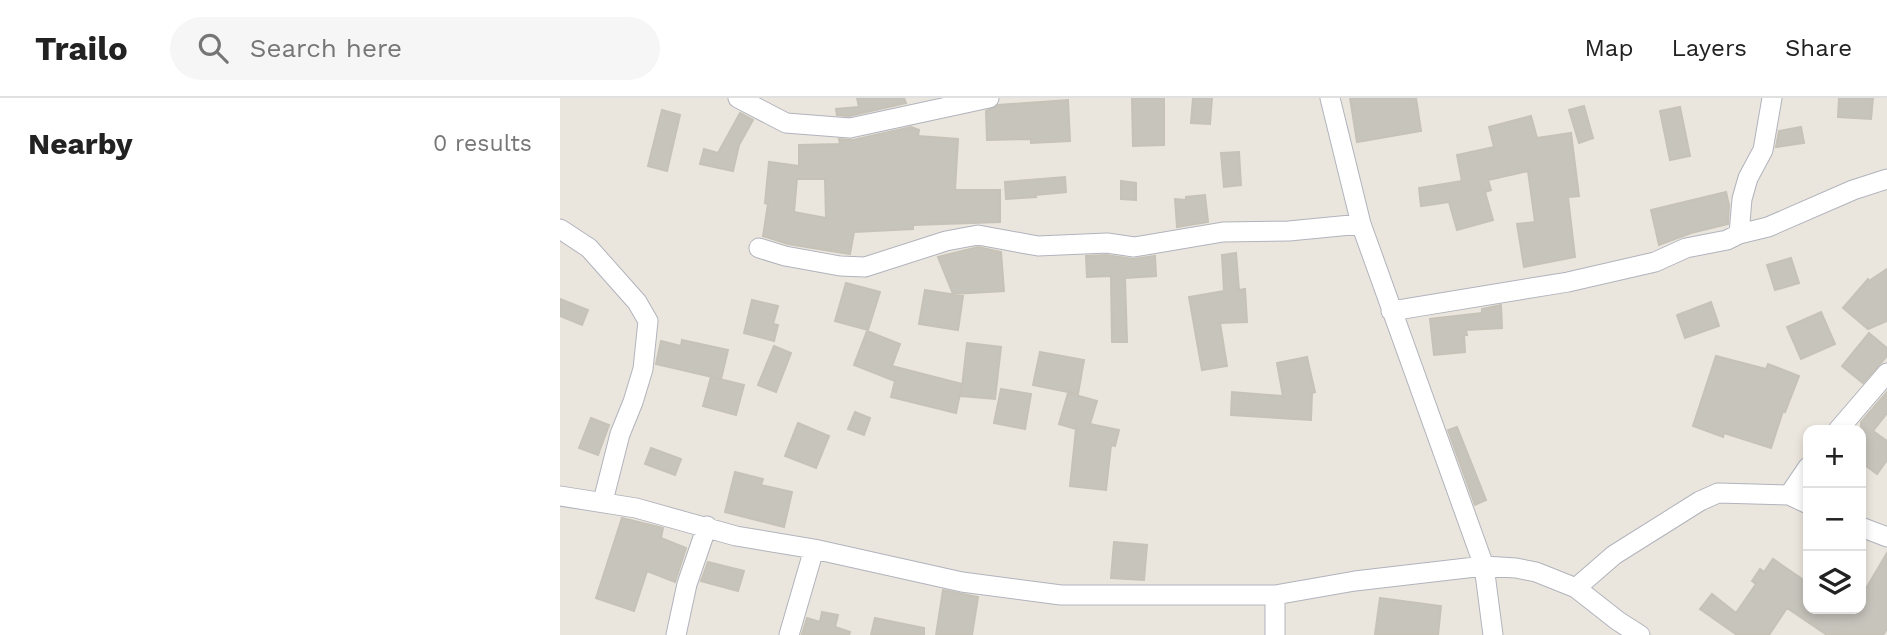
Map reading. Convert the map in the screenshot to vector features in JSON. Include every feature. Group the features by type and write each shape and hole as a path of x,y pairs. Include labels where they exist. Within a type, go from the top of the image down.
{"street":[{"path":"737,98 786,123 850,128 989,98"},
{"path":"1330,98 1361,224 1484,566 1493,635"},
{"path":"1739,234 1742,199 1748,177 1763,150 1772,98"},
{"path":"1391,311 1612,273 1655,262 1686,248 1727,240 1768,227 1853,190 1887,180"},
{"path":"759,247 785,256 840,266 865,267 978,235 1038,246 1107,243 1134,247 1223,232 1289,231 1361,224"},
{"path":"560,229 589,248 637,302 648,321 643,369 620,434 603,501"},
{"path":"1842,425 1887,373"},
{"path":"1789,495 1803,474"},
{"path":"1576,588 1614,555 1700,501 1718,494 1789,495 1803,502"},
{"path":"560,496 603,501 707,526 736,536 814,549 962,582 1061,594 1275,594 1355,581 1484,566 1516,568 1536,572 1576,588 1640,635"},
{"path":"676,635 687,584 707,526"},
{"path":"1866,529 1887,537"},
{"path":"789,635 814,549"},
{"path":"1275,594 1275,635"}],"building":[{"path":"857,98 904,98 906,103 849,116 837,115 836,109 859,107"},
{"path":"1132,98 1164,98 1164,145 1133,146"},
{"path":"1193,98 1212,98 1210,124 1191,123"},
{"path":"1350,98 1416,98 1421,131 1357,142"},
{"path":"1839,98 1873,98 1871,119 1838,117"},
{"path":"1068,100 1070,141 1031,143 1031,139 987,140 986,111 998,105"},
{"path":"1584,106 1593,138 1579,143 1569,110"},
{"path":"1680,107 1690,156 1670,160 1660,111"},
{"path":"662,110 680,115 667,171 648,166"},
{"path":"740,113 753,120 739,145 733,171 700,164 704,149 718,153"},
{"path":"1531,116 1537,138 1571,133 1579,196 1568,197 1575,257 1524,267 1517,224 1535,222 1528,171 1488,180 1491,190 1485,192 1493,220 1457,230 1449,202 1421,206 1419,188 1462,181 1457,155 1494,147 1489,127"},
{"path":"911,127 919,130 918,136 958,139 955,190 1000,190 1000,222 913,225 913,229 854,232 850,254 788,244 763,236 768,204 765,203 769,162 799,166 799,145 840,144 839,139 853,140","holes":["797,179 825,179 826,218 794,212"]},
{"path":"1801,127 1804,143 1776,147 1779,131"},
{"path":"1239,152 1241,185 1224,187 1221,153"},
{"path":"1065,177 1066,192 1006,199 1005,182"},
{"path":"1121,181 1136,183 1136,200 1121,199"},
{"path":"1726,192 1729,205 1728,224 1691,233 1659,245 1651,210"},
{"path":"1205,195 1208,222 1177,227 1175,199 1186,200 1186,197"},
{"path":"978,247 1001,252 1004,291 953,294 938,257"},
{"path":"1236,253 1239,290 1245,289 1247,322 1220,323 1227,366 1202,370 1189,297 1224,291 1222,255"},
{"path":"1106,255 1133,259 1155,256 1156,276 1125,278 1127,342 1112,342 1111,276 1087,277 1086,256"},
{"path":"1791,258 1799,283 1775,290 1767,265"},
{"path":"1887,269 1887,321 1868,329 1843,308 1868,279 1869,281"},
{"path":"846,283 880,292 868,330 835,321"},
{"path":"925,290 963,296 958,330 919,324"},
{"path":"560,299 588,310 582,325 560,316"},
{"path":"752,300 778,306 773,324 778,325 774,341 744,333"},
{"path":"1711,302 1719,326 1685,338 1677,315"},
{"path":"1501,305 1502,328 1466,330 1465,352 1434,355 1430,319 1482,313 1482,309"},
{"path":"1821,312 1835,344 1801,359 1787,327"},
{"path":"867,331 900,344 892,366 962,384 956,413 891,397 895,381 854,365"},
{"path":"1869,333 1887,348 1887,356 1863,383 1842,366"},
{"path":"682,340 728,350 721,379 656,364 661,341 681,346"},
{"path":"967,343 1001,347 995,399 961,396"},
{"path":"774,346 791,353 776,392 758,385"},
{"path":"1040,352 1084,360 1078,394 1033,385"},
{"path":"1716,356 1766,369 1768,364 1799,376 1785,412 1783,411 1771,448 1724,433 1723,437 1693,426"},
{"path":"1307,357 1315,392 1312,393 1311,420 1231,415 1232,392 1283,396 1277,363"},
{"path":"711,377 744,385 736,415 703,406"},
{"path":"1001,389 1031,394 1025,429 994,423"},
{"path":"1887,392 1887,413 1873,431 1887,441 1887,460 1877,474 1866,466 1866,425 1861,425"},
{"path":"1068,393 1097,401 1090,424 1119,430 1115,446 1111,445 1106,490 1070,486 1076,429 1059,424"},
{"path":"855,412 870,418 864,435 848,429"},
{"path":"591,418 609,425 598,455 579,448"},
{"path":"798,423 829,436 816,468 785,456"},
{"path":"1457,427 1486,500 1475,505 1448,430"},
{"path":"651,448 681,459 675,475 645,464"},
{"path":"735,472 763,479 761,485 792,492 784,527 725,512"},
{"path":"622,518 663,528 661,538 686,548 675,582 647,571 634,611 596,598"},
{"path":"1114,542 1147,545 1144,580 1111,578"},
{"path":"1887,553 1887,629 1883,635 1827,635 1787,608 1769,635 1737,635 1700,609 1712,594 1736,613 1756,584 1752,581 1760,569 1764,572 1773,559 1803,580 1803,614 1866,614 1866,589"},
{"path":"708,562 744,571 738,591 701,581"},
{"path":"943,590 978,597 972,635 936,635"},
{"path":"1380,598 1441,606 1438,635 1375,634"},
{"path":"822,612 838,615 835,627 850,632 849,635 802,634 807,618 820,622"},
{"path":"875,618 924,628 924,635 871,635"}]}
